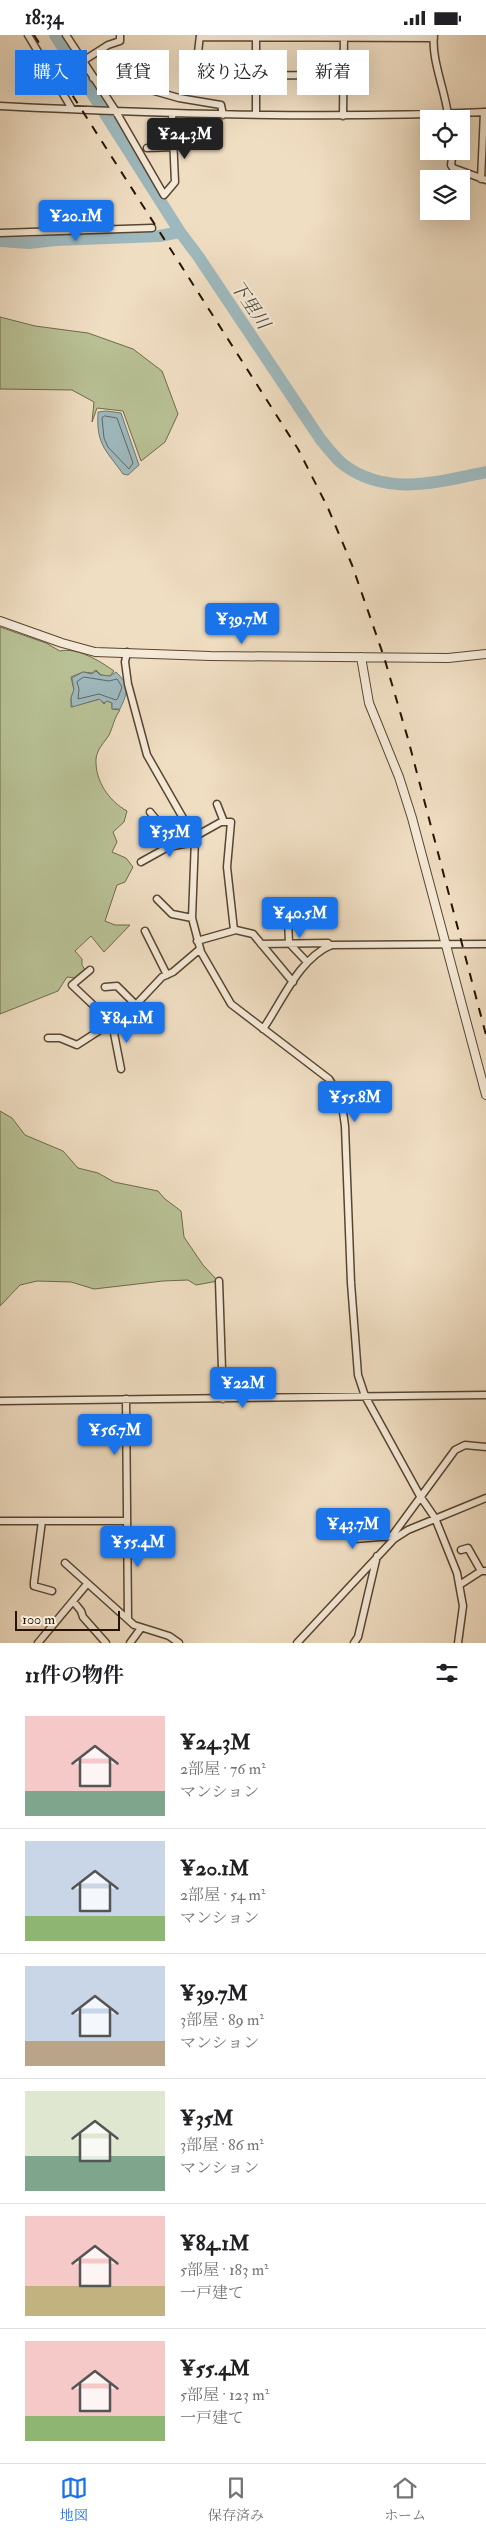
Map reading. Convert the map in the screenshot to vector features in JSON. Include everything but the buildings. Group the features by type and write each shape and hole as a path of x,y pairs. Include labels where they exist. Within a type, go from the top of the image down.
{"street":[{"path":"28,35 72,109"},
{"path":"66,35 76,50"},
{"path":"87,58 108,45 120,41 120,35"},
{"path":"198,50 200,36 434,36 435,53 450,110"},
{"path":"256,36 256,50"},
{"path":"344,36 344,50"},
{"path":"87,68 164,195 175,181 172,114"},
{"path":"93,78 119,81 179,99 221,105 223,115"},
{"path":"256,95 256,115"},
{"path":"343,95 343,116"},
{"path":"0,106 172,114 420,116"},
{"path":"451,160 450,165 453,168 484,179 485,112 470,114"},
{"path":"147,149 174,147"},
{"path":"0,233 152,228"},
{"path":"0,621 62,643 95,652 210,656 448,658 486,654"},
{"path":"127,652 125,662 128,684 147,755 195,839 192,918 200,949 231,1004 329,1079 341,1098 345,1125 355,1358 358,1375 365,1396 420,1496 435,1518 461,1584 463,1606 458,1643"},
{"path":"361,657 369,703 399,777 446,943 486,1095"},
{"path":"217,804 224,822"},
{"path":"150,812 163,828 173,846"},
{"path":"141,862 173,846 195,839 224,822 231,822 232,826 226,853 234,931"},
{"path":"158,899 172,913 192,918"},
{"path":"288,919 289,943 307,962"},
{"path":"145,931 167,975"},
{"path":"197,941 234,931 253,934 293,982"},
{"path":"261,944 328,943 330,946"},
{"path":"264,1029 307,962 330,946 355,943 486,944"},
{"path":"48,1038 60,1038 77,1045 136,1005 167,975 200,949"},
{"path":"90,970 72,985 112,1023 121,1069"},
{"path":"105,987 117,986 136,1005"},
{"path":"219,1281 223,1399"},
{"path":"0,1401 486,1395"},
{"path":"126,1399 128,1619"},
{"path":"296,1643 393,1537 420,1496 455,1450 465,1445 486,1447"},
{"path":"332,1523 355,1539 393,1537 486,1498"},
{"path":"0,1521 127,1517"},
{"path":"42,1521 34,1586 52,1591"},
{"path":"461,1550 468,1548 484,1571 461,1584"},
{"path":"354,1643 362,1619 377,1555"},
{"path":"65,1563 72,1567 87,1584 128,1619 141,1628 164,1634 179,1643"},
{"path":"38,1643 87,1584"},
{"path":"73,1601 83,1617 106,1643"},
{"path":"130,1643 141,1628"},
{"path":"162,1643 164,1634"}],"green space":[{"path":"0,317 35,326 88,333 133,349 162,371 178,414 165,442 141,461 123,411 97,408 92,422 94,402 72,390 0,389"},
{"path":"0,627 46,643 60,651 67,650 81,653 114,671 110,676 101,675 96,670 92,673 83,672 71,677 74,690 71,698 71,707 100,699 104,704 107,701 112,703 112,709 120,710 109,735 98,752 96,767 104,789 114,802 127,811 124,822 113,832 117,842 112,852 126,858 133,867 125,882 117,885 105,921 115,925 130,925 104,952 91,936 75,951 82,959 82,965 85,970 76,978 67,977 58,991 0,1014"},
{"path":"0,1111 12,1118 25,1135 63,1151 78,1168 98,1173 114,1182 158,1191 181,1211 184,1237 203,1265 218,1281 196,1285 188,1280 163,1281 94,1289 71,1282 37,1281 20,1285 0,1306"}],"water":[{"path":"98,412 121,413 139,465 128,475 123,474 101,441"},
{"path":"96,671 100,675 110,676 116,672 124,681 126,693 120,709 112,709 112,703 107,701 104,703 99,699 72,707 71,698 74,689 72,678 83,672 92,674"}],"waterway":[{"name":"下里川","path":"55,35 180,232 321,440 338,460 361,475 395,484 432,483 486,472"},
{"path":"0,241 29,243 56,240 159,236 180,232"}],"railway":[{"path":"34,35 298,449 328,508 352,565 384,657 408,739 486,1035"}]}
